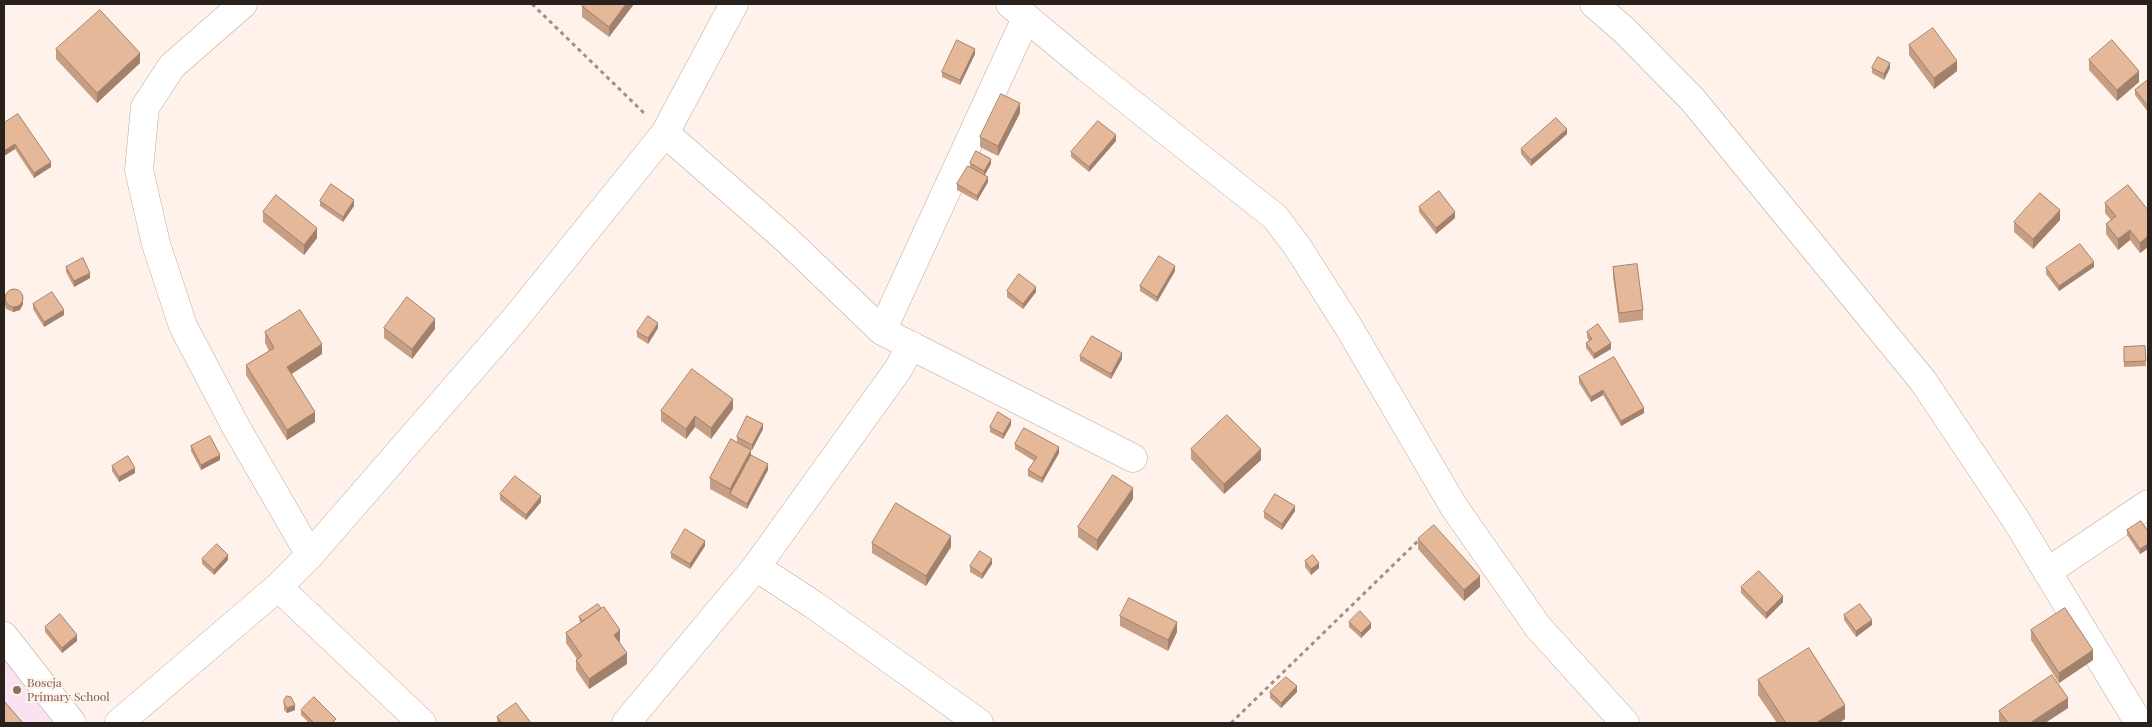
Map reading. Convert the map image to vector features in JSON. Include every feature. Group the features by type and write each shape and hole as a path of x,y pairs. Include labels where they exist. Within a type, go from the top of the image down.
{"street":[{"path":"242,4 172,66 145,108 139,170 156,244 183,326 236,427 310,554"},
{"path":"119,723 278,587 310,554 515,319 665,133 734,4"},
{"path":"1594,4 1624,30 1692,99 1923,381 2016,520 2139,723"},
{"path":"882,331 1018,11 1275,217 1297,246 1348,326 1454,507 1538,627 1625,723"},
{"path":"665,133 786,240 882,331 1133,458"},
{"path":"626,723 756,567 899,368 911,345"},
{"path":"2047,572 2148,504"},
{"path":"756,567 814,605 979,723"},
{"path":"278,587 422,723"},
{"path":"4,636 72,723"}],"path":[{"path":"532,4 665,133"},
{"path":"1231,723 1422,536"}],"shaded area":[{"name":"Boseja Primary School","path":"4,657 57,723 4,723"}],"building":[{"path":"584,4 626,4 609,27 582,6"},
{"path":"100,10 140,53 97,93 56,49"},
{"path":"1933,28 1957,61 1934,78 1909,45"},
{"path":"957,40 975,49 960,80 942,72"},
{"path":"2112,40 2139,71 2117,90 2089,60"},
{"path":"1878,57 1890,63 1884,74 1872,68"},
{"path":"2148,80 2148,106 2135,90"},
{"path":"1001,94 1020,103 998,146 980,137"},
{"path":"18,114 51,162 34,173 15,144 4,151 4,123"},
{"path":"1556,118 1567,129 1531,160 1521,149"},
{"path":"1098,121 1116,135 1089,167 1071,152"},
{"path":"976,151 991,159 984,171 970,163"},
{"path":"968,166 988,177 977,196 957,184"},
{"path":"331,184 354,200 343,217 320,201"},
{"path":"2128,185 2148,210 2148,236 2140,243 2130,230 2118,239 2106,224 2116,216 2105,203"},
{"path":"1439,191 1455,212 1436,228 1419,207"},
{"path":"2040,193 2060,210 2033,239 2014,222"},
{"path":"276,195 317,228 304,245 263,212"},
{"path":"2080,244 2094,262 2059,286 2046,268"},
{"path":"1159,256 1175,266 1157,297 1140,286"},
{"path":"83,258 90,273 74,281 66,267"},
{"path":"1637,264 1643,310 1619,313 1613,267"},
{"path":"1019,274 1036,287 1023,304 1007,291"},
{"path":"14,289 20,292 23,298 20,304 14,307 8,304 5,298 8,292"},
{"path":"52,292 64,310 44,322 33,304"},
{"path":"407,297 435,319 412,349 384,328"},
{"path":"300,310 322,344 287,367 315,412 287,430 246,365 274,348 265,332"},
{"path":"648,316 658,323 648,338 637,332"},
{"path":"1598,324 1611,343 1594,354 1586,343 1592,339 1587,332"},
{"path":"1092,336 1122,353 1111,374 1080,356"},
{"path":"2145,346 2146,361 2124,362 2124,347"},
{"path":"1614,357 1644,408 1621,421 1603,390 1591,397 1579,377"},
{"path":"692,369 733,399 711,428 695,416 686,429 661,411"},
{"path":"998,412 1011,420 1003,434 990,427"},
{"path":"1227,415 1261,449 1224,484 1191,449"},
{"path":"747,416 763,424 752,445 737,437"},
{"path":"1024,428 1059,447 1042,478 1028,470 1037,457 1015,444"},
{"path":"210,436 220,455 201,465 191,446"},
{"path":"731,439 751,450 730,489 710,478"},
{"path":"751,455 768,464 747,504 730,494"},
{"path":"128,456 135,468 119,477 112,466"},
{"path":"1113,475 1133,488 1097,540 1078,527"},
{"path":"515,476 541,496 526,515 500,494"},
{"path":"1275,494 1295,506 1282,524 1264,512"},
{"path":"896,503 951,536 926,576 872,543"},
{"path":"2141,521 2148,531 2148,544 2140,549 2127,530"},
{"path":"1434,525 1480,576 1464,590 1418,539"},
{"path":"685,529 705,541 690,564 671,553"},
{"path":"217,544 228,555 214,570 202,559"},
{"path":"980,551 992,559 982,574 970,566"},
{"path":"1313,555 1319,563 1311,569 1305,561"},
{"path":"1759,571 1783,596 1766,613 1741,587"},
{"path":"1129,598 1177,622 1168,640 1120,616"},
{"path":"598,604 601,608 583,621 579,617"},
{"path":"1860,604 1872,620 1856,631 1844,615"},
{"path":"604,607 620,630 614,635 627,653 589,679 576,660 582,656 566,633"},
{"path":"2065,608 2093,650 2059,673 2031,630"},
{"path":"1360,611 1371,623 1361,633 1349,622"},
{"path":"60,614 77,635 62,648 45,627"},
{"path":"1809,648 1845,705 1816,723 1786,723 1758,680"},
{"path":"2052,675 2068,698 2030,723 2008,723 1999,711"},
{"path":"1286,677 1297,686 1281,703 1270,692"},
{"path":"287,696 291,697 295,705 287,708 284,700"},
{"path":"314,697 336,719 332,723 314,723 301,710"},
{"path":"4,701 23,723 4,723"},
{"path":"516,703 531,723 502,723 497,717"}],"place":[{"name":"Boseja Primary School","path":"17,690"}]}
